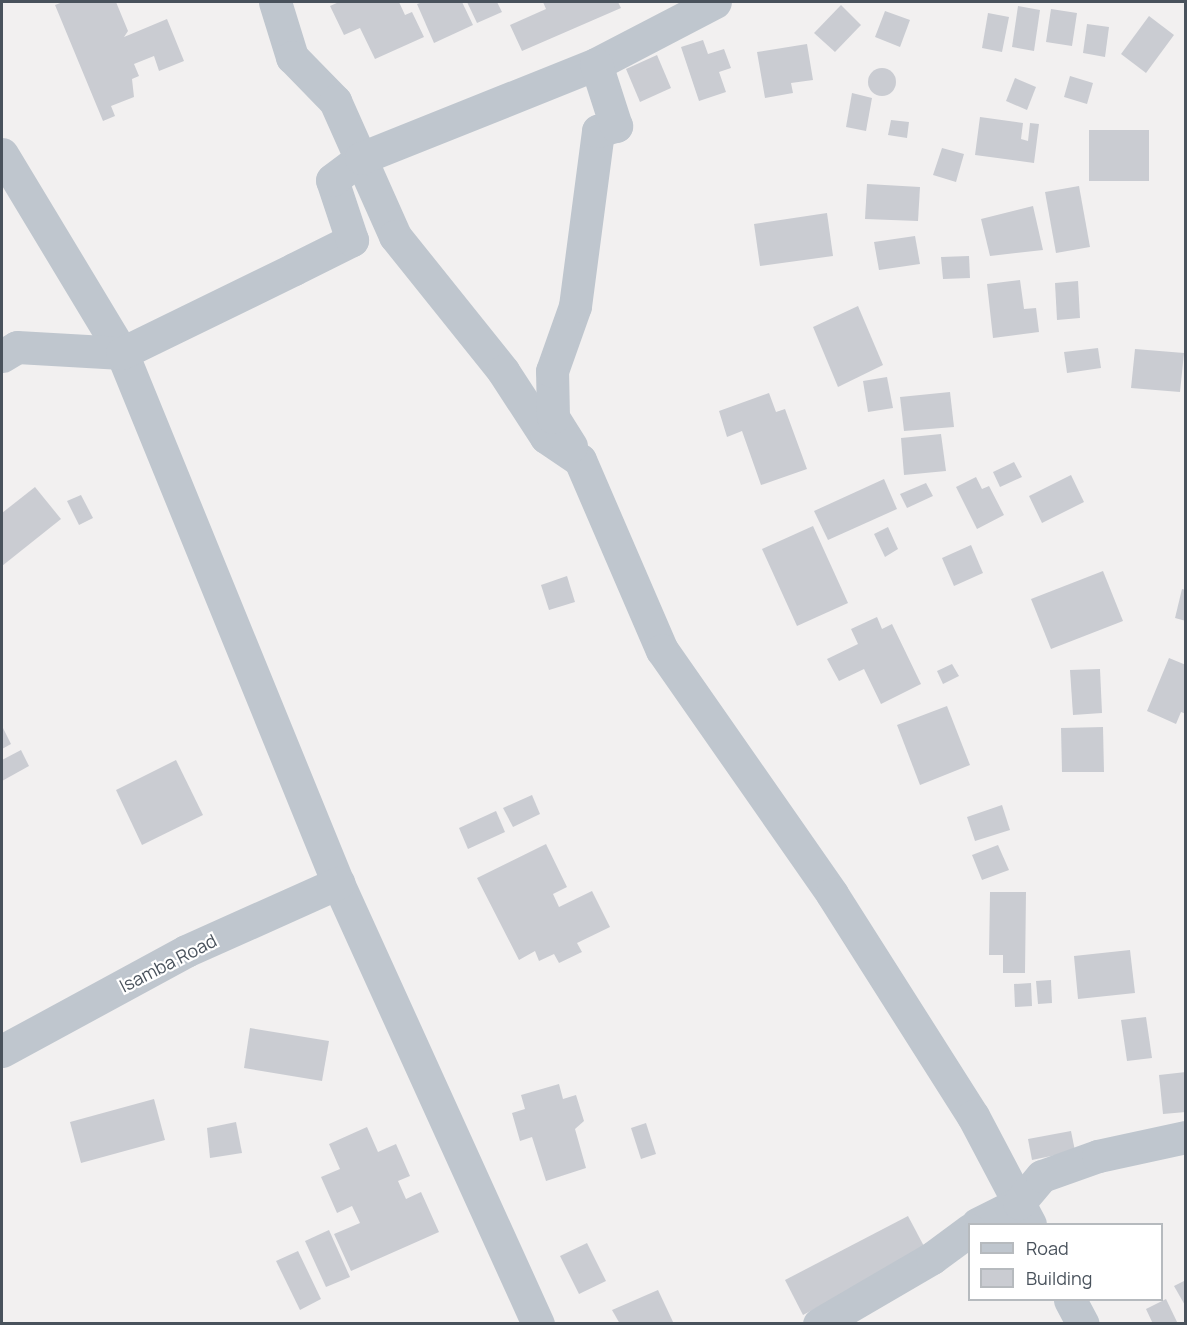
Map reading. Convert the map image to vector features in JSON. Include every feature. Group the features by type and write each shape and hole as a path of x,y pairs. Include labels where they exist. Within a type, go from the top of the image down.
{"street":[{"path":"275,2 292,57 335,101 395,236 503,370 546,437 580,460"},
{"path":"2,356 17,347 122,353 352,240 333,180 361,158 596,64 715,2"},
{"path":"596,64 616,126 598,131 575,306 552,371 554,417 580,460 662,650 832,894 973,1116 1025,1214"},
{"path":"2,154 122,353 338,883 538,1323"},
{"name":"Isamba Road","path":"2,1051 186,951 338,883"},
{"path":"1025,1214 1042,1176 1098,1156 1185,1137"},
{"path":"982,1223 1025,1214"},
{"path":"819,1323 932,1258 968,1231"},
{"path":"1071,1301 1083,1323"}],"building":[{"path":"63,2 116,2 128,31 124,37 167,19 184,61 159,71 154,56 134,64 139,76 132,79 134,97 111,106 115,116 103,121 55,5"},
{"path":"339,2 399,2 405,15 412,12 424,37 375,59 360,28 344,35 330,6"},
{"path":"462,2 473,25 434,43 417,4"},
{"path":"467,2 497,2 502,12 477,23"},
{"path":"543,2 618,2 621,8 522,51 510,25 546,9"},
{"path":"841,5 861,25 835,52 814,33"},
{"path":"1018,6 1040,10 1034,51 1012,47"},
{"path":"1051,9 1077,13 1072,46 1046,42"},
{"path":"885,11 910,20 900,47 875,37"},
{"path":"988,13 1009,17 1002,52 982,48"},
{"path":"1149,16 1174,35 1146,73 1121,54"},
{"path":"1087,24 1109,27 1105,57 1083,53"},
{"path":"703,40 708,54 724,49 731,68 719,72 726,92 699,101 681,47"},
{"path":"807,44 813,80 791,83 793,93 765,98 757,52"},
{"path":"657,55 671,88 640,102 626,69"},
{"path":"882,68 892,72 896,82 892,92 882,96 872,92 868,82 872,72"},
{"path":"1070,76 1093,83 1087,104 1064,97"},
{"path":"1015,78 1036,87 1027,110 1006,101"},
{"path":"852,93 872,98 866,131 846,127"},
{"path":"980,117 1023,123 1021,139 1028,141 1030,123 1039,124 1034,163 975,155"},
{"path":"891,120 909,122 907,138 888,135"},
{"path":"1089,130 1149,130 1149,181 1089,181"},
{"path":"942,148 964,154 956,182 933,175"},
{"path":"867,184 920,187 918,221 865,219"},
{"path":"1079,186 1090,247 1056,253 1045,192"},
{"path":"1033,206 1043,250 990,256 981,219"},
{"path":"827,213 833,256 760,266 754,224"},
{"path":"915,236 920,264 879,270 874,242"},
{"path":"969,256 970,278 943,279 941,257"},
{"path":"1020,280 1024,309 1036,308 1039,332 993,338 987,284"},
{"path":"1078,281 1080,318 1057,320 1055,283"},
{"path":"858,306 883,365 838,387 813,327"},
{"path":"1098,348 1101,368 1067,373 1064,352"},
{"path":"1135,349 1184,353 1180,392 1131,388"},
{"path":"887,377 893,408 868,412 863,381"},
{"path":"950,392 954,427 904,431 900,397"},
{"path":"769,393 776,412 785,409 807,469 761,485 742,431 727,437 719,411"},
{"path":"941,434 946,471 904,475 901,438"},
{"path":"1014,462 1022,477 1000,487 993,472"},
{"path":"1071,475 1084,502 1042,523 1029,496"},
{"path":"976,477 982,489 989,486 1004,515 977,529 956,487"},
{"path":"884,479 897,509 828,540 814,511"},
{"path":"926,483 933,496 907,508 900,494"},
{"path":"35,487 61,519 2,566 2,513"},
{"path":"81,495 93,518 79,525 67,501"},
{"path":"813,526 848,603 797,626 762,549"},
{"path":"888,527 898,549 885,557 874,534"},
{"path":"971,545 983,573 954,586 942,558"},
{"path":"1103,571 1123,621 1051,649 1031,599"},
{"path":"567,576 575,602 549,610 541,585"},
{"path":"1182,589 1186,590 1186,621 1175,618"},
{"path":"877,617 882,629 892,624 921,684 881,704 864,669 839,681 827,659 858,644 851,629"},
{"path":"1169,658 1186,665 1186,714 1181,712 1176,724 1147,711"},
{"path":"952,664 959,676 943,684 937,671"},
{"path":"1100,669 1102,713 1073,715 1070,670"},
{"path":"947,706 970,765 920,785 897,725"},
{"path":"2,726 11,744 2,749"},
{"path":"1103,727 1104,772 1062,772 1061,728"},
{"path":"21,750 29,766 2,781 2,760"},
{"path":"176,760 203,815 142,845 116,790"},
{"path":"532,795 540,814 513,827 503,808"},
{"path":"1002,805 1010,830 975,841 967,817"},
{"path":"496,811 505,832 468,849 459,828"},
{"path":"546,844 567,887 553,894 559,907 592,891 610,927 577,943 582,952 559,963 554,954 539,961 535,951 519,960 477,878"},
{"path":"998,845 1009,870 982,880 972,855"},
{"path":"990,892 1026,892 1025,973 1003,973 1003,955 989,955"},
{"path":"1130,950 1135,993 1078,999 1074,956"},
{"path":"1051,980 1052,1003 1038,1004 1036,981"},
{"path":"1031,983 1032,1006 1015,1007 1014,984"},
{"path":"1146,1017 1152,1058 1127,1061 1121,1020"},
{"path":"250,1028 329,1041 322,1081 244,1068"},
{"path":"1186,1072 1186,1112 1163,1114 1159,1075"},
{"path":"559,1084 563,1099 576,1095 584,1121 575,1129 586,1168 546,1181 532,1137 520,1141 512,1113 525,1109 521,1095"},
{"path":"154,1099 165,1140 81,1163 70,1122"},
{"path":"236,1122 242,1153 210,1158 207,1128"},
{"path":"646,1123 656,1154 641,1159 631,1128"},
{"path":"367,1127 378,1152 396,1144 410,1176 398,1181 406,1199 421,1192 439,1232 351,1271 334,1234 360,1223 352,1206 337,1213 321,1177 340,1169 329,1144"},
{"path":"1071,1131 1075,1151 1032,1160 1028,1139"},
{"path":"908,1216 926,1250 803,1315 785,1280"},
{"path":"329,1230 350,1277 326,1287 305,1241"},
{"path":"587,1243 606,1281 579,1294 560,1256"},
{"path":"298,1251 321,1299 300,1310 276,1261"},
{"path":"1186,1280 1186,1307 1174,1286"},
{"path":"658,1290 674,1324 620,1324 612,1310"},
{"path":"1166,1299 1178,1324 1153,1324 1146,1309"}]}
